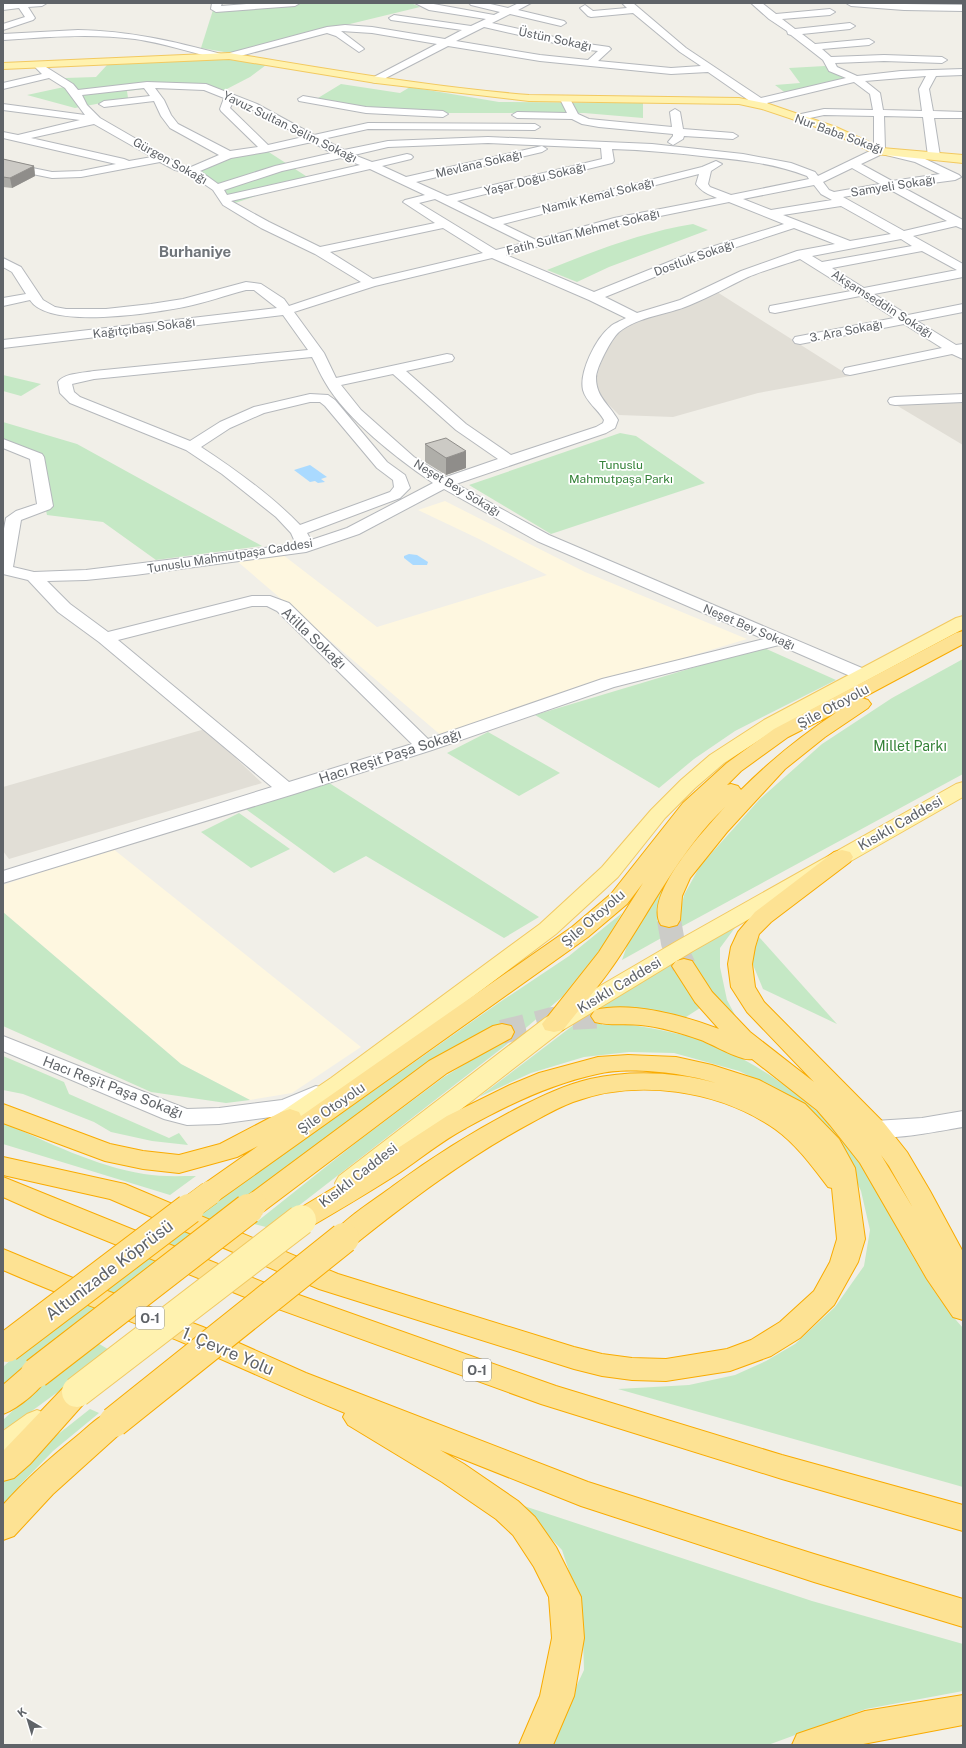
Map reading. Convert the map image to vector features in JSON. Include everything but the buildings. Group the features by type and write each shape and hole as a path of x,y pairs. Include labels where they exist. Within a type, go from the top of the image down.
{"highway":[{"name":"Şile Otoyolu","path":"210,1193 516,979 580,932 619,898 690,807 734,767 781,733 963,636"},
{"name":"Şile Otoyolu","path":"554,1024 600,966 664,867 709,811 736,784 777,752 817,725 963,651"},
{"path":"669,920 671,896 680,877 719,827 778,765 818,733 864,702"},
{"path":"842,856 763,917 749,932 743,947 740,964 742,987 755,1007 875,1129 898,1159 917,1191 963,1278"},
{"path":"684,966 704,996 741,1038 784,1073 826,1104 869,1157 937,1272 963,1309"},
{"path":"604,1016 642,1017 695,1029 756,1055 784,1073"},
{"path":"3,1402 36,1373 255,1204 438,1067 502,1032"},
{"path":"3,1166 116,1191 329,1282 602,1365 632,1369 666,1370 730,1360 761,1348 790,1330 824,1298 844,1262 851,1239 842,1168 830,1145 796,1110 750,1086 712,1073 676,1064 628,1063 598,1065 548,1079 519,1091 456,1122 387,1168 301,1220"},
{"path":"3,1527 17,1509 65,1464 114,1422 344,1238 432,1171 503,1127 563,1096 593,1086 649,1082 684,1084 720,1092 762,1109 783,1122 806,1141 845,1191"},
{"path":"3,1113 105,1152 143,1160 179,1164 228,1151 290,1118"},
{"name":"O-1","path":"3,1186 57,1210 255,1290 551,1396 782,1467 963,1518"},
{"name":"Altunizade Köprüsü","path":"4,1348 210,1193"},
{"name":"1. Çevre Yolu","path":"3,1259 63,1285 193,1335 296,1381"},
{"path":"296,1381 453,1473 488,1496 507,1510 524,1526 546,1556 565,1597 568,1638 557,1696 536,1745"},
{"name":"O-1","path":"296,1381 580,1493 814,1568 963,1613"},
{"path":"3,1470 19,1455 77,1392"},
{"path":"809,1745 865,1727 963,1710"}],"main road":[{"name":"Nur Baba Sokağı","path":"3,66 223,56 376,80 504,96 565,99 673,98 739,101 762,104 796,118 832,130 880,151 963,160"},
{"path":"210,1193 237,1164 290,1118 340,1084 548,929 610,872 658,814 688,784 717,759 771,724 963,622"},
{"name":"Kısıklı Caddesi","path":"301,1220 554,1024 685,946 963,788"},
{"path":"3,1448 301,1220"}],"street":[{"path":"3,8 42,3"},
{"path":"217,3 216,9 295,3"},
{"path":"420,3 429,7 497,17"},
{"path":"474,3 506,12 561,24"},
{"path":"376,80 472,29 526,3"},
{"path":"627,3 683,50 762,104 856,79 963,72"},
{"path":"756,3 828,60 833,69 856,79 876,93 879,114 880,151 904,155 919,160 958,178"},
{"path":"851,3 935,5 963,8"},
{"path":"3,27 30,18 22,5"},
{"path":"585,8 591,14 636,10"},
{"path":"772,17 830,12"},
{"path":"394,18 472,29"},
{"name":"Üstün Sokağı","path":"483,24 581,46 606,49 590,63"},
{"path":"791,32 850,26"},
{"path":"3,37 88,32 123,35 156,40 223,56 327,30 345,28 372,30 540,58 671,71 708,68"},
{"path":"327,30 339,34 359,49"},
{"path":"812,47 869,42"},
{"path":"828,60 884,58 948,60"},
{"name":"Gürgen Sokağı","path":"38,65 50,75 69,86 76,93 83,106 96,120 179,168 192,171 217,188 227,203 265,225 319,251 371,283"},
{"path":"934,73 924,89 934,156"},
{"path":"3,86 50,75"},
{"path":"147,85 158,98 166,116 174,126 228,155"},
{"name":"Yavuz Sultan Selim Sokağı","path":"76,93 147,85 206,87 253,106 342,154 446,200 535,244"},
{"path":"230,96 225,109 237,119 266,149"},
{"path":"83,106 158,98"},
{"path":"303,99 366,110 450,114"},
{"path":"565,99 574,116"},
{"path":"823,101 824,112"},
{"path":"3,107 96,120"},
{"path":"667,148 679,137 675,112"},
{"path":"796,118 824,112 963,116"},
{"path":"503,115 574,116 586,122 599,124 733,136"},
{"path":"533,116 537,142"},
{"path":"3,142 96,120"},
{"path":"192,171 228,155 266,149 368,126 535,127"},
{"path":"3,135 131,164"},
{"path":"217,188 279,168 388,144 430,141 488,140 667,148 733,156 791,166 811,174 825,192 963,269"},
{"name":"Mevlana Sokağı","path":"404,181 542,149 553,143"},
{"name":"Yaşar Doğu Sokağı","path":"446,200 608,161 606,145"},
{"name":"Fatih Sultan Mehmet Sokağı","path":"285,311 371,283 535,244 614,222 816,181 880,151"},
{"name":"Namık Kemal Sokağı","path":"491,223 706,169 733,156"},
{"path":"224,199 407,157"},
{"path":"3,165 52,175 81,174 162,158"},
{"path":"852,164 960,224"},
{"path":"706,169 702,184 706,189 848,245"},
{"name":"Samyeli Sokağı","path":"770,214 838,199 890,185 958,178"},
{"path":"434,196 410,202 494,254 594,297 636,318 685,303 745,274 801,254 960,224"},
{"path":"319,251 445,224"},
{"name":"Dostluk Sokağı","path":"594,297 690,258 795,224"},
{"path":"821,266 924,246"},
{"name":"Akşamseddin Sokağı","path":"801,254 960,350"},
{"name":"Neşet Bey Sokağı","path":"3,262 17,270 38,303 51,310 66,313 106,313 151,308 184,303 246,286 257,287 279,302 301,329 318,353 332,383 356,413 403,455 444,483 543,538 863,675"},
{"path":"775,309 963,273"},
{"path":"3,302 33,296"},
{"name":"3. Ara Sokağı","path":"800,340 963,308"},
{"name":"Kağıtçıbaşı Sokağı","path":"3,344 285,311"},
{"path":"66,313 70,329"},
{"name":"Tunuslu Mahmutpaşa Caddesi","path":"3,569 34,577 86,575 135,570 306,547 353,531 444,483 508,460 601,430 610,425 611,420 606,411 592,397 589,376 592,364 605,339 615,329 636,318"},
{"path":"850,372 960,350"},
{"path":"306,547 298,532 281,514 227,471 191,447 75,400 67,394 65,382 94,375 318,353"},
{"path":"332,383 447,358"},
{"path":"397,370 461,427 508,460"},
{"path":"191,447 225,426 259,410 310,398 323,398 330,403 382,465 400,478 402,488 395,495 332,516 298,532"},
{"path":"895,401 963,398"},
{"path":"3,443 37,457 45,506 21,514 14,518 3,569"},
{"path":"3,455 18,448"},
{"path":"34,577 64,608 105,638 286,790"},
{"name":"Atilla Sokağı","path":"105,638 252,601 270,601 283,607 425,746"},
{"name":"Hacı Reşit Paşa Sokağı","path":"8,876 425,746 608,683 779,640"},
{"name":"Hacı Reşit Paşa Sokağı","path":"3,1043 172,1113 187,1117 219,1116 286,1107 340,1084"},
{"path":"875,1129 922,1126 963,1119"}],"shaded area":[{"path":"717,292 850,376 758,393 673,417 619,415 599,395 596,379 610,341 630,324 693,304"},
{"path":"963,402 963,445 896,405"},
{"path":"445,501 585,572 747,639 486,718 488,721 443,737 238,562 283,555 377,627 547,575 479,539 418,510"},
{"path":"205,729 262,783 9,859 3,851 3,787"},
{"path":"112,848 361,1047 292,1093 250,1100 181,1064 3,912 3,885"}],"green space":[{"path":"305,3 411,3 420,7 230,53 201,48 213,10"},
{"path":"225,59 266,65 250,77 223,91 163,87 127,91 128,98 75,108 27,95 64,87 65,78 96,77 107,65"},
{"path":"825,66 850,79 787,94 775,85 800,83 789,68"},
{"path":"341,84 400,93 410,87 499,102 643,103 643,118 584,113 434,113 369,110 318,98"},
{"path":"264,149 309,178 232,204 193,167"},
{"path":"693,224 708,230 609,267 577,282 547,270 637,237 674,227"},
{"path":"3,375 41,384 21,396 3,391"},
{"path":"3,422 77,444 262,546 156,560 103,522 47,515 34,455 3,445"},
{"name":"Tunuslu Mahmutpaşa Parkı","path":"620,433 636,436 705,483 551,534 469,485"},
{"path":"762,647 836,680 735,731 694,759 659,788 535,715"},
{"name":"Millet Parkı","path":"963,659 963,774 622,960 629,940 677,867 662,900 657,921 678,922 684,895 700,866 760,799 822,744 892,698"},
{"path":"488,732 560,773 519,796 447,753"},
{"path":"323,779 539,917 504,938 366,856 334,873 243,807"},
{"path":"239,813 290,849 251,868 201,832"},
{"path":"3,912 181,1064 250,1100 226,1103 151,1092 3,1026"},
{"path":"622,913 603,946 562,997 506,1045 270,1228 254,1224 357,1142 444,1077 507,1038 495,1025 431,1061 3,1387 3,1367 18,1353 62,1319 230,1192 497,1004 569,956"},
{"path":"740,921 720,948 720,967 727,1000 742,1028 684,985 700,1008 683,1019 603,1016 602,1025 634,1025 697,1038 720,1047 765,1072 788,1088 809,1104 845,1141 859,1161 907,1247 933,1289 963,1328 963,1487 618,1389 689,1385 735,1375 766,1361 795,1344 835,1307 864,1266 870,1230 861,1191 844,1155 825,1128 789,1095 739,1071 674,1053 629,1052 584,1057 531,1073 479,1097 571,1027 621,993"},
{"path":"759,937 837,1024 763,989 751,960"},
{"path":"3,1056 64,1082 69,1094 169,1138 179,1133 188,1145 152,1141 111,1132 94,1122 23,1094 3,1090"},
{"path":"3,1123 72,1153 125,1170 150,1175 196,1176 170,1195 3,1144"},
{"path":"96,1342 111,1351 3,1432 3,1420 45,1380"},
{"path":"90,1409 99,1413 53,1451 20,1485 22,1488 3,1508 3,1481 42,1447"},
{"path":"518,1504 812,1601 963,1644 963,1691 866,1709 768,1745 549,1745 584,1670 582,1610 562,1550"}],"water":[{"path":"310,465 327,477 321,479 325,482 310,482 294,470"},
{"path":"409,554 417,555 428,562 427,565 413,565 404,558 404,556"}],"tunnel":[{"path":"669,920 673,943 684,966"},
{"path":"502,1032 553,1019 603,1016"}],"district":[{"name":"Burhaniye","path":"195,251"}]}
